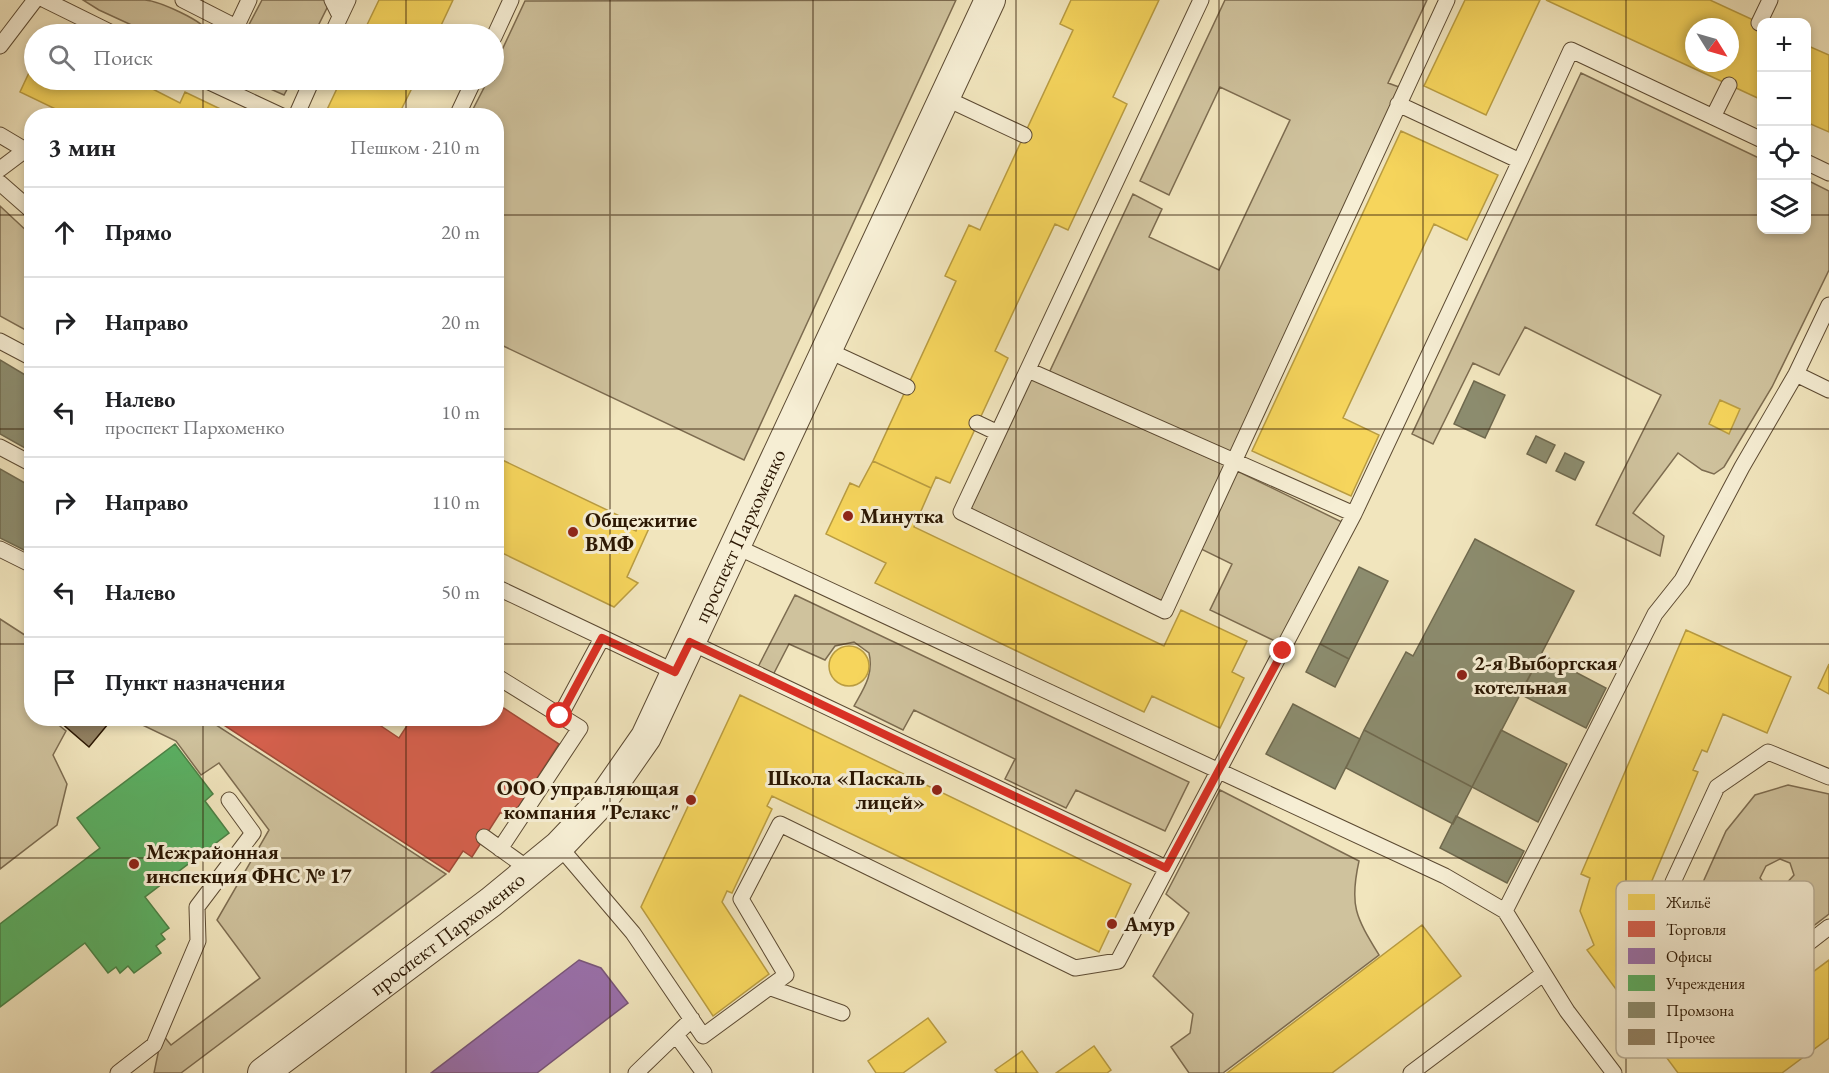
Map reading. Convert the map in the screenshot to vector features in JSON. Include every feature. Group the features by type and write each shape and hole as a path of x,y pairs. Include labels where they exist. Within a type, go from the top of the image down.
{"street":[{"name":"проспект Пархоменко","path":"263,1073 491,902 559,846 600,803 646,737 990,0"}],"lane":[{"path":"0,46 35,0"},
{"path":"45,0 94,24"},
{"path":"183,0 223,24"},
{"path":"238,24 249,0"},
{"path":"332,0 340,16"},
{"path":"336,24 348,0"},
{"path":"500,24 511,0"},
{"path":"1201,0 961,513 1165,611 1447,0"},
{"path":"1761,18 1770,0"},
{"path":"559,846 633,933 703,1036 786,975 741,899 780,824 1075,968 1118,961 1354,514 1571,50 1757,138"},
{"path":"1713,117 1729,85"},
{"path":"229,90 266,108"},
{"path":"300,108 308,90"},
{"path":"461,108 469,90"},
{"path":"945,98 1024,135"},
{"path":"1398,104 1520,161"},
{"path":"0,135 24,150"},
{"path":"0,169 24,154"},
{"path":"1811,164 1829,173"},
{"path":"0,183 24,204"},
{"path":"1505,911 1655,614 1682,580 1742,466 1797,374 1829,305"},
{"path":"0,341 24,354"},
{"path":"827,350 907,387"},
{"path":"1028,370 1354,514"},
{"path":"1797,374 1829,390"},
{"path":"977,423 998,434"},
{"path":"0,447 24,460"},
{"path":"735,546 1446,876 1505,911 1543,974 1614,1073"},
{"path":"0,549 24,561"},
{"path":"504,591 675,672"},
{"path":"560,716 602,638"},
{"path":"690,642 1166,868"},
{"path":"500,849 580,728 504,681"},
{"path":"1673,881 1717,787 1768,752 1829,777"},
{"path":"118,1073 154,1045 198,941 196,907 253,833 229,800"},
{"path":"484,837 530,870"},
{"path":"1814,939 1829,927"},
{"path":"1411,1073 1543,974"},
{"path":"771,988 842,1013"},
{"path":"636,1073 692,1019"},
{"path":"676,1035 704,1073"}],"shaded area":[{"path":"83,0 151,1 201,24 129,24"},
{"path":"262,0 331,0 319,24 249,24"},
{"path":"956,0 744,460 504,346 504,108 474,108 483,90 504,90 504,46 525,1"},
{"path":"1225,0 1427,0 1388,83 1399,87 1233,451 1228,453 1049,373 1133,194 1162,209 1149,237 1219,270 1290,120 1220,87 1169,195 1140,181"},
{"path":"1581,73 1757,157 1757,234 1811,234 1811,182 1829,191 1829,270 1772,387 1724,467 1714,474 1702,470 1678,453 1633,513 1664,536 1660,556 1596,525 1661,395 1525,327 1499,375 1473,363 1433,444 1412,434"},
{"path":"273,90 287,90 284,95"},
{"path":"0,206 24,228 24,329 0,316"},
{"path":"1031,379 1225,465 1162,601 969,509"},
{"path":"1235,470 1342,522 1279,643 1210,610 1232,564 1199,548"},
{"path":"795,595 1189,782 1165,831 1076,790 1066,808 1005,779 1015,759 914,710 903,730 854,706 867,681 870,661 869,653 854,642 835,646 825,660 789,644 773,675 758,667"},
{"path":"0,619 24,634 24,726 60,726 66,731 53,755 67,784 57,825 0,869"},
{"path":"145,726 218,726 446,874 181,1073 154,1073 162,1034 171,1045 260,978 217,920 269,830 219,763 201,775 176,741"},
{"path":"1788,785 1829,794 1829,914 1814,925 1814,881 1788,881 1794,875 1790,863 1780,859 1766,866 1760,878 1762,881 1704,881 1726,831 1755,795"},
{"path":"1220,790 1359,861 1355,889 1357,911 1379,955 1223,1073 1189,1073 1171,1047 1190,1033 1193,1014 1153,976 1189,913 1166,894"}],"building: Жильё":[{"path":"379,0 453,0 442,24 367,24"},
{"path":"1071,0 1159,0 1113,97 1127,104 1068,230 1055,224 995,351 1008,358 950,483 936,477 931,488 873,461 956,281 945,276 969,225 980,230 1073,30 1060,24"},
{"path":"1465,0 1540,0 1486,115 1424,86"},
{"path":"1546,0 1710,0 1757,22 1757,98 1702,72 1739,72 1739,18 1685,18 1685,64"},
{"path":"1811,47 1829,55 1829,132 1811,124"},
{"path":"24,83 24,90 155,90 180,103 185,92 218,108 53,108 20,92"},
{"path":"336,90 411,90 402,108 328,108"},
{"path":"1401,131 1498,175 1467,240 1434,224 1343,418 1379,435 1351,496 1252,451"},
{"path":"1720,400 1740,409 1729,434 1709,424"},
{"name":"Общежитие ВМФ","path":"504,461 626,519 623,525 636,531 639,524 644,522 650,526 627,577 638,583 614,607 504,554"},
{"path":"873,461 931,488 914,527 1164,646 1181,610 1247,641 1232,672 1244,678 1220,728 1152,696 1144,712 875,583 886,563 826,534 850,483 859,487"},
{"path":"1686,630 1791,677 1767,733 1723,714 1707,752 1702,750 1693,770 1698,772 1652,881 1616,881 1616,989 1587,950 1594,945 1580,911 1590,878 1581,874"},
{"path":"849,646 863,652 869,666 863,680 849,686 835,680 829,666 835,652"},
{"path":"1829,664 1829,694 1818,688"},
{"path":"740,695 1131,884 1099,952 772,796 767,806 772,809 732,893 727,891 722,902 769,974 713,1016 641,907"},
{"path":"1422,925 1461,976 1332,1073 1227,1073"},
{"path":"1829,960 1829,1038 1814,1049 1814,971"},
{"path":"928,1018 946,1042 903,1073 876,1073 868,1061"},
{"path":"1094,1046 1111,1070 1107,1073 1056,1073"},
{"path":"1022,1051 1038,1073 998,1073 995,1070"},
{"path":"1667,1058 1802,1058 1782,1073 1678,1073"}],"building: Торговля":[{"path":"504,708 559,744 519,806 509,813 500,813 472,857 463,851 449,872 225,726 381,726 399,738 407,726 504,726"}],"building: Офисы":[{"path":"579,960 601,968 628,1003 537,1073 431,1073"}],"building: Учреждения":[{"name":"Межрайонная инспекция ФНС № 17","path":"175,744 213,794 205,801 229,833 145,897 169,928 161,934 165,939 156,946 161,953 134,973 128,966 120,973 116,967 108,973 85,943 0,1007 0,924 100,848 77,818"}],"building: Промзона":[{"path":"0,360 24,374 24,448 0,434"},
{"path":"1474,381 1505,395 1485,438 1454,424"},
{"path":"1536,436 1555,445 1546,463 1527,454"},
{"path":"1565,453 1584,462 1575,480 1556,471"},
{"path":"0,469 24,482 24,550 0,538"},
{"name":"2-я Выборгская котельная","path":"1475,539 1574,591 1472,787 1364,730 1406,652 1413,656"},
{"path":"1359,567 1388,581 1349,659 1320,644"},
{"path":"1320,644 1349,659 1335,687 1306,672"},
{"path":"1541,654 1606,688 1586,728 1520,694"},
{"path":"1293,704 1360,739 1335,789 1266,754"},
{"path":"1364,730 1472,787 1453,824 1346,768"},
{"path":"1501,730 1567,764 1538,822 1472,787"},
{"path":"1456,816 1524,851 1507,883 1440,848"}],"building: Прочее":[{"path":"65,726 106,726 89,747"}],"place":[{"name":"Минутка","path":"848,516"},
{"name":"Общежитие ВМФ","path":"573,532"},
{"name":"2-я Выборгская котельная","path":"1462,675"},
{"name":"Школа «Паскаль лицей»","path":"937,790"},
{"name":"ООО управляющая компания \"Релакс\"","path":"691,800"},
{"name":"Межрайонная инспекция ФНС № 17","path":"134,864"},
{"name":"Амур","path":"1112,924"}],"route":[{"path":"560,716 602,638 675,672 690,642 1166,868 1283,651"}]}
